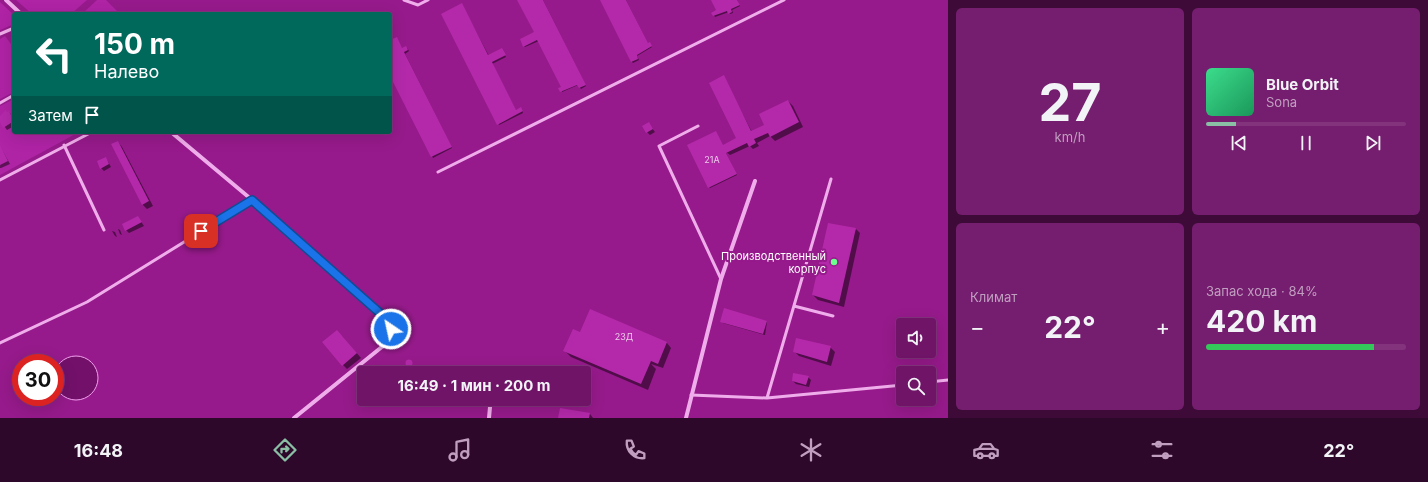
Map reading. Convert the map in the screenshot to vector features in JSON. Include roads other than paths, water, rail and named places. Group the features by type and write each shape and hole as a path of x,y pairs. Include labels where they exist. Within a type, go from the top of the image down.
{"street":[{"path":"6,0 19,12"},
{"path":"173,134 252,200 381,314 391,329 383,346 294,418"},
{"path":"686,418 721,279 755,181"},
{"path":"490,407 490,418"}],"lane":[{"path":"404,0 418,5 428,0"},
{"path":"438,172 784,0"},
{"path":"0,34 12,29"},
{"path":"0,103 12,97"},
{"path":"698,126 659,146 721,279"},
{"path":"0,180 64,145 88,134"},
{"path":"64,145 104,230"},
{"path":"767,398 831,179"},
{"path":"0,344 87,302 252,200"},
{"path":"794,306 833,316"},
{"path":"936,381 948,380"},
{"path":"691,395 767,398 896,386"}],"place":[{"name":"Производственный корпус","path":"834,262"}]}
